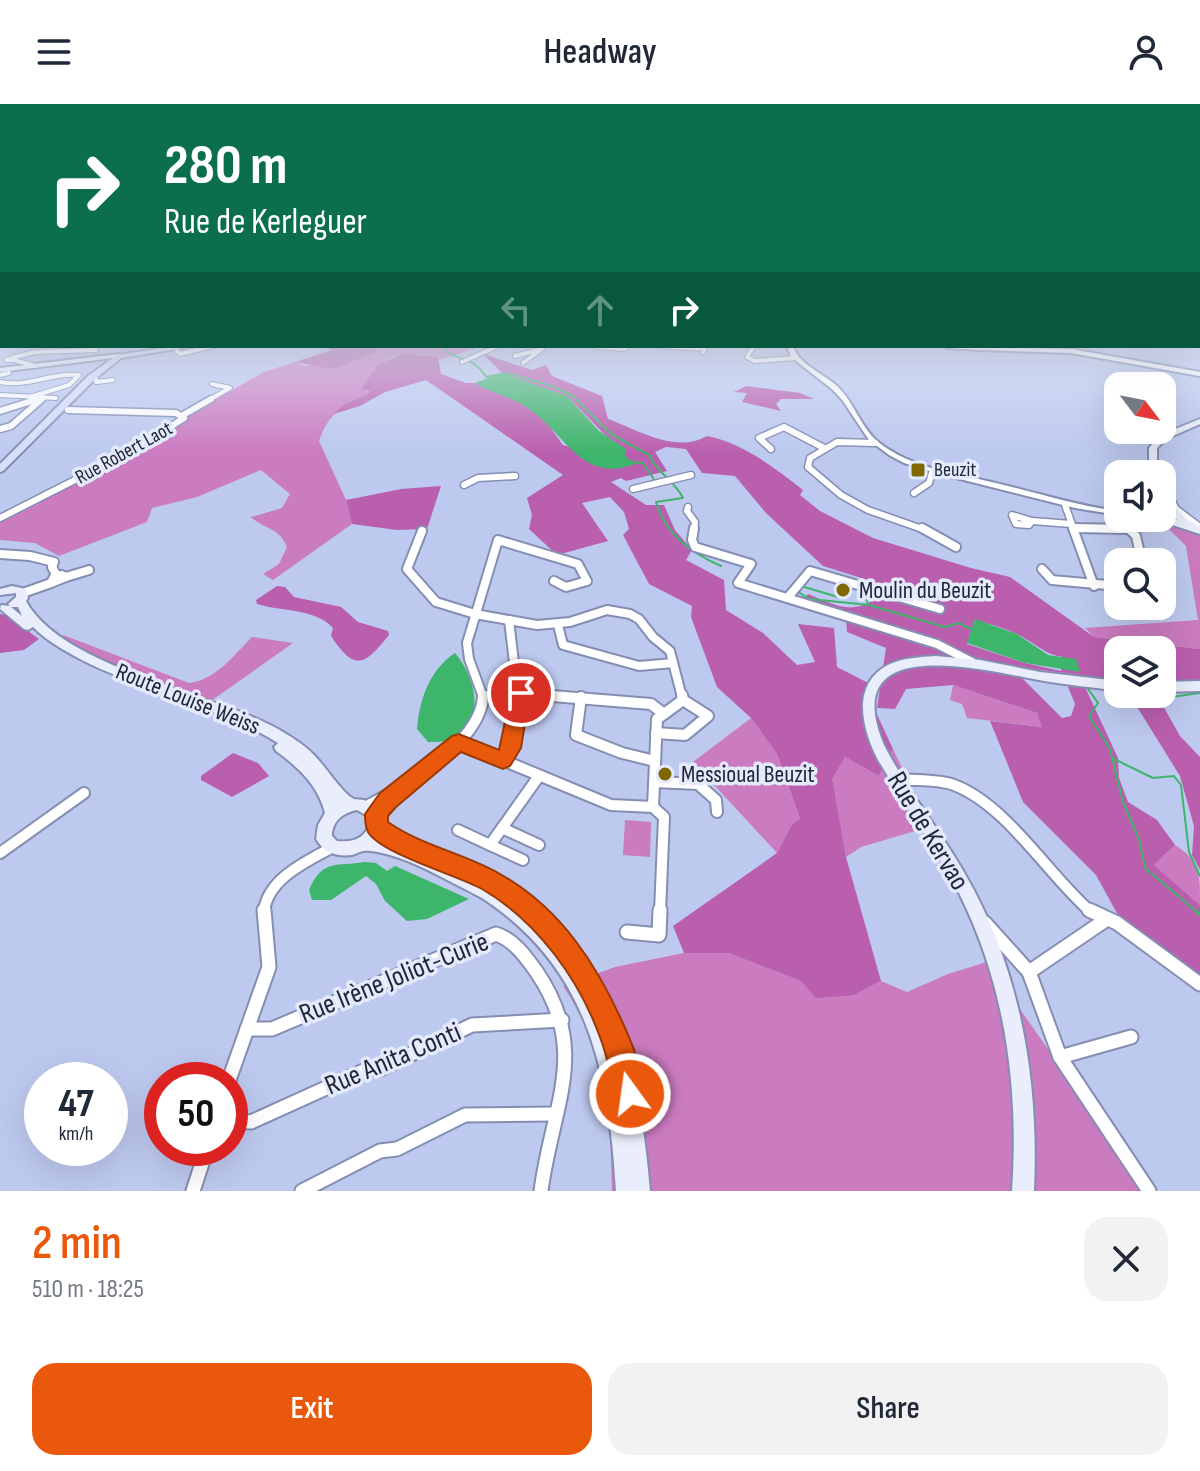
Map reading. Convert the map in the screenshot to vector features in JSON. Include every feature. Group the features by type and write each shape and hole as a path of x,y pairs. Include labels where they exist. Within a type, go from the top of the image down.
{"main road":[{"path":"2,372 108,363 136,352"},
{"path":"2,372 171,352"},
{"path":"0,471 122,358"},
{"path":"0,471 68,410 108,363"},
{"path":"1154,460 1153,448 1163,437 1200,421"},
{"path":"1178,519 1200,530"},
{"path":"0,592 16,589 22,597 2,609"},
{"name":"Route Louise Weiss","path":"22,597 24,611 43,629 79,653 278,736 314,764 343,800 368,813 395,840 468,870 507,892 542,921 576,961 598,999 622,1061 634,1117 639,1191"},
{"name":"Route Louise Weiss","path":"2,609 59,650 96,671 272,741 292,755 319,783 330,800 333,814"},
{"name":"Rue de Kervao","path":"1023,1191 1027,1141 1019,1050 1001,977 974,910 876,740 870,719 871,689 880,677 901,666 920,661 972,662 1104,685"},
{"path":"1176,687 1200,686"},
{"path":"364,844 368,813 333,814 325,826 329,843 348,850 364,844 389,848 484,889 534,927 568,967 593,1012 612,1068 622,1121 627,1191"}],"street":[{"path":"12,358 43,352"},
{"path":"462,362 484,352"},
{"path":"515,356 528,352"},
{"path":"523,363 536,352"},
{"path":"750,352 747,357 755,361 795,358"},
{"path":"792,352 795,358 837,390 875,443 904,461 932,473 1003,487 1065,505 1104,511"},
{"path":"1072,352 1200,374"},
{"path":"0,356 35,366"},
{"path":"0,382 18,385 58,374 79,375 69,385 30,397"},
{"path":"97,378 113,380"},
{"path":"183,415 230,388 212,384"},
{"path":"0,395 56,398"},
{"path":"0,411 43,398"},
{"path":"0,429 11,426 43,398"},
{"name":"Rue Robert Laot","path":"0,518 134,450 182,421 183,415 68,410"},
{"path":"771,449 759,438 784,427 824,448"},
{"path":"801,460 841,441 875,443"},
{"path":"810,458 808,467 841,495 884,517 915,524 956,547"},
{"path":"914,493 929,483 932,473"},
{"path":"633,489 691,475"},
{"path":"464,485 478,478 515,476"},
{"path":"1065,505 1094,586"},
{"path":"688,507 687,511 695,522 692,540 695,547 751,564 738,583 793,589 866,624 951,649 972,662"},
{"path":"1176,509 1200,530"},
{"path":"1032,521 1129,529 1136,536 1139,548"},
{"path":"422,531 407,569 436,602 475,614 558,625 607,610 623,611 639,619 653,637 666,645 683,700 708,716 685,735 656,733"},
{"path":"368,813 459,742 482,710 483,698 466,648 498,540 527,544 547,556 578,564 587,581 566,587 554,581"},
{"path":"0,554 30,556 54,562 52,567 58,579"},
{"path":"1042,569 1052,580 1104,586"},
{"path":"22,597 58,579 89,570"},
{"path":"793,589 810,571 940,609"},
{"path":"503,760 511,748 521,693 509,620"},
{"path":"558,625 563,645 574,649 639,666 673,663"},
{"path":"521,693 651,704 664,714"},
{"path":"581,697 576,735 622,753 655,761"},
{"path":"653,807 657,719 683,700"},
{"path":"459,742 611,805 653,807 664,817 659,935 627,932"},
{"path":"490,845 539,776"},
{"path":"898,779 953,784 980,800 1020,835 1070,894 1092,913 1117,923 1200,984"},
{"path":"654,782 698,784 716,800 717,812"},
{"path":"0,853 84,793"},
{"path":"502,828 539,845"},
{"path":"458,830 523,860"},
{"path":"235,1062 269,967 271,950 263,908 266,896 329,843"},
{"path":"974,910 1029,972 1060,1057 1149,1191"},
{"path":"1029,972 1046,956 1088,935 1107,919"},
{"name":"Rue Irène Joliot-Curie","path":"247,1029 272,1029 496,934 508,938 537,972 562,1020 568,1042 565,1081 554,1114 541,1191"},
{"name":"Rue Anita Conti","path":"248,1122 368,1069 380,1069 472,1025 562,1020"},
{"path":"1060,1057 1131,1037"},
{"path":"302,1191 380,1151 397,1149 465,1115 554,1114"},
{"path":"193,1191 201,1166"}],"shaded area":[{"path":"327,352 377,352 333,369 295,362"},
{"path":"374,352 465,352 439,360 438,357 411,354 393,357 379,368 362,389 368,394 332,417 319,441 346,500 352,524 273,580 263,574 279,564 287,547 276,532 251,517 282,508 290,494 261,470 197,497 152,508 147,522 59,556 35,543 0,540 0,517 94,469 264,372 295,362 304,366"},
{"path":"404,353 438,357 441,374 475,383 523,404 545,420 563,445 631,462 567,396 502,373 483,354 532,370 546,365 552,376 602,396 608,419 670,441 695,441 707,436 733,444 793,482 803,490 800,495 820,511 873,538 1010,577 1094,637 1104,638 1104,678 1003,665 1004,671 1023,679 1062,718 1071,716 1075,704 1068,687 1085,687 1118,758 1119,778 1128,802 1157,820 1175,845 1154,865 1200,905 1200,977 1119,917 1096,875 1023,802 990,721 1042,727 1037,713 953,685 906,689 895,709 877,708 886,648 847,632 846,618 801,605 808,594 832,604 860,606 890,587 823,566 766,513 735,476 702,473 686,449 666,447 655,452 667,471 611,482 646,505 664,505 675,530 692,550 686,560 724,580 726,610 763,633 797,665 815,662 798,624 834,628 837,667 878,688 875,710 893,749 879,776 845,757 832,779 846,857 881,981 854,995 816,998 801,981 728,953 684,953 673,926 777,853 791,826 800,818 777,754 751,718 717,687 691,617 692,606 649,584 623,535 629,529 624,512 610,497 582,503 608,541 557,555 529,529 532,515 527,498 563,475 426,380 385,392 360,406 334,414 342,406 368,394 369,391 361,389 378,365","holes":["975,620 1010,631 1049,653 1063,657 1061,671 967,644"]},
{"path":"502,373 567,396 599,431 626,449 625,456 635,464 616,469 586,461 526,407 475,383"},
{"path":"746,386 800,393 814,399 781,399 776,404 781,411 742,402 747,393 734,392"},
{"path":"441,486 427,529 397,530 352,524 346,500 401,489"},
{"path":"1176,528 1200,536 1200,649 1176,646 1176,636 1104,638 1094,637 1085,628 1198,620 1186,546 1172,532 1176,532"},
{"path":"277,586 285,587 294,597 341,607 358,622 388,631 389,635 366,658 353,660 339,648 331,636 333,628 326,622 308,614 257,604 256,600"},
{"path":"0,614 39,639 24,650 0,653"},
{"path":"975,619 1017,634 1048,655 1076,659 1080,672 1025,663 967,643"},
{"path":"63,635 189,683 216,672 252,637 293,643 201,708 72,654"},
{"path":"1176,646 1200,649 1200,680 1176,681"},
{"path":"455,653 471,682 474,712 460,734 447,740 428,742 417,729 423,697 438,668"},
{"path":"953,685 1037,713 1043,727 967,718 962,704 950,700"},
{"path":"1138,708 1164,708 1180,736 1200,757 1200,870 1192,855 1194,826 1180,776"},
{"path":"751,718 777,754 800,818 791,826 777,853 693,762"},
{"path":"893,749 911,787 922,829 861,847 846,857 831,779 845,757 879,776"},
{"path":"233,753 258,763 269,776 232,797 201,780 201,776"},
{"path":"625,820 651,822 650,857 623,855"},
{"path":"1175,845 1197,869 1200,905 1154,865"},
{"path":"376,863 387,871 395,866 469,899 427,919 407,921 385,901 376,884 366,876 331,900 312,900 309,890 325,868"},
{"path":"684,953 728,953 801,981 854,995 881,981 907,992 948,974 987,962 1118,1149 1141,1191 612,1191 610,1137 603,1084 589,1034 563,986 615,967"}],"waterway":[{"path":"449,352 476,365 486,377 507,373 552,386 573,396 611,434 649,455 683,498 656,502 666,524 699,555 721,566"},
{"path":"632,462 643,463 655,481"},
{"path":"801,586 838,597"},
{"path":"798,592 810,599 869,605 945,627 959,623 971,629"},
{"path":"866,598 868,604"},
{"path":"1086,686 1098,703 1089,716 1110,749 1123,802 1139,839 1145,868 1197,912"},
{"path":"1176,696 1200,693"},
{"path":"1114,759 1153,778 1174,776 1181,785 1189,852 1200,876"},
{"path":"1197,912 1200,915"}],"place":[{"name":"Beuzit","path":"918,470"},
{"name":"Moulin du Beuzit","path":"843,590"},
{"name":"Messioual Beuzit","path":"665,774"}],"route":[{"path":"521,693 511,748 503,760 459,742 388,800 376,814 377,827 395,840 491,882 542,921 560,940 591,985 615,1039 630,1094"}]}
